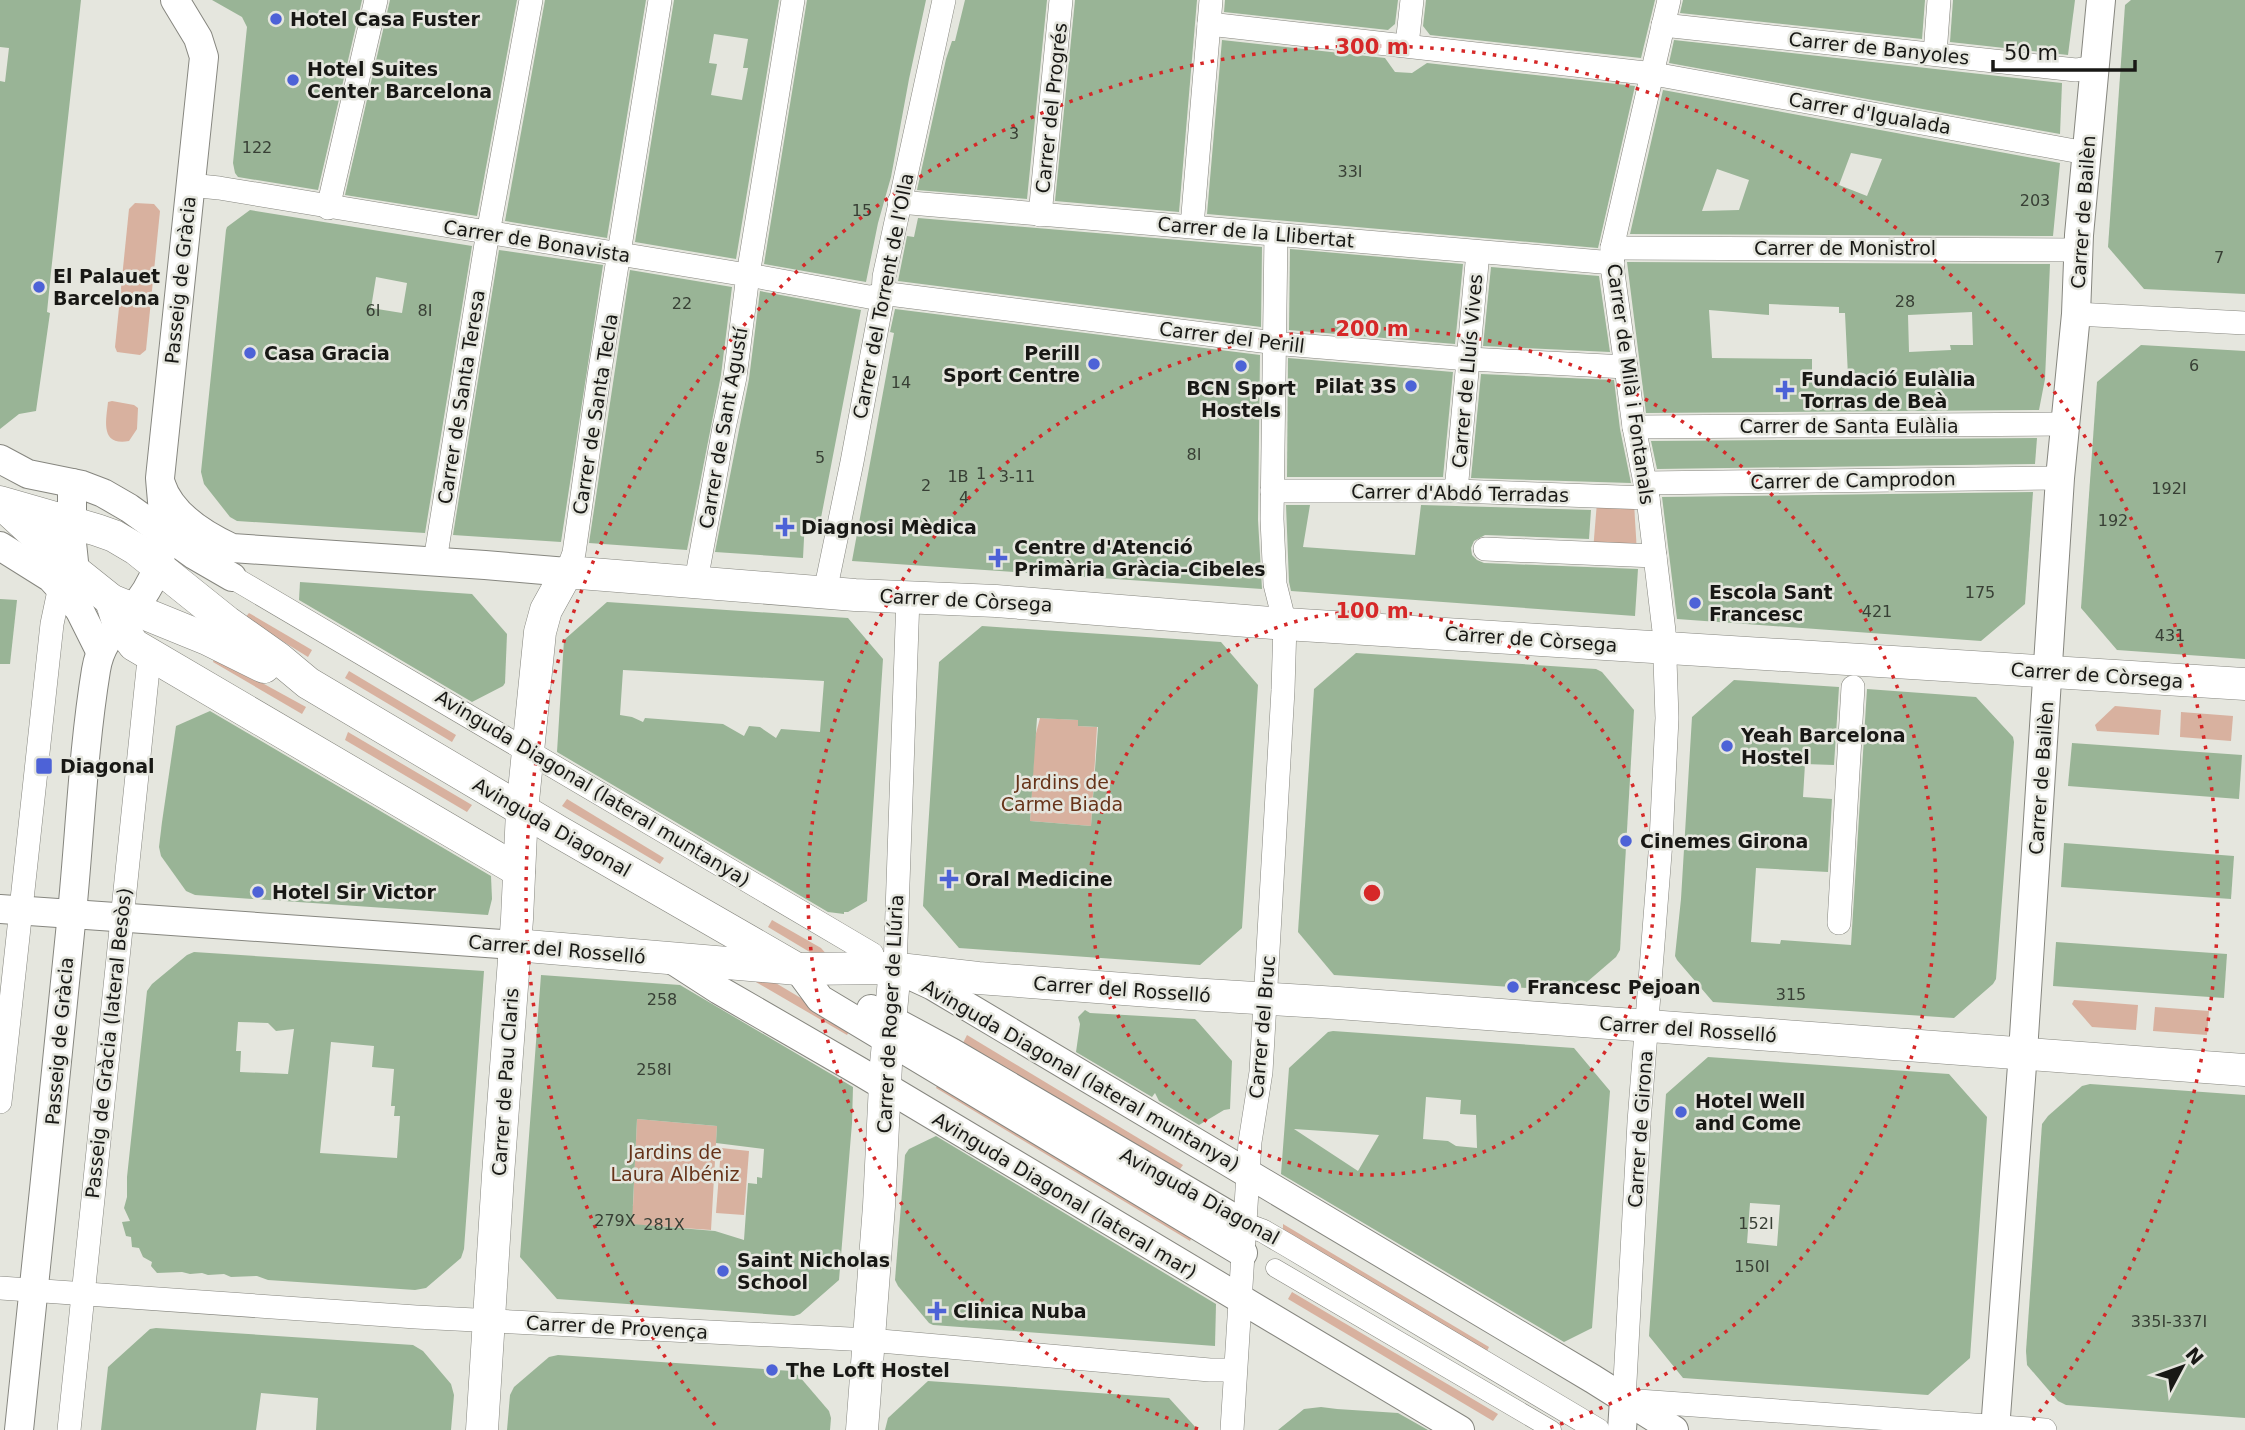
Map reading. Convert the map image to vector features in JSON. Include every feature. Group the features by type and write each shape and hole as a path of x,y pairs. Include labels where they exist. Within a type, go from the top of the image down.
{"main road":[{"path":"0,502 69,557 121,612 134,645 519,871"},
{"name":"Avinguda Diagonal","path":"69,557 114,536 136,549 308,682 522,811 798,969"},
{"name":"Carrer de Còrsega","path":"567,572 620,578 1009,602 1285,624 2245,684"},
{"name":"Carrer de Pau Claris","path":"482,1430 522,811 540,632 553,593 567,572"},
{"name":"Avinguda Diagonal","path":"121,612 168,622 270,670 308,682"},
{"name":"Carrer del Rosselló","path":"515,945 798,969 884,961 978,978 1190,995 1266,998 2245,1070"},
{"name":"Carrer de Roger de Llúria","path":"862,1430 890,1030 884,961"}],"street":[{"name":"Passeig de Gràcia","path":"19,1430 72,913 85,757 100,651 121,612 144,592 158,566 163,547 160,478 204,57 198,38 175,0"},
{"path":"328,208 376,0"},
{"name":"Carrer de Santa Teresa","path":"435,561 488,233 531,0"},
{"name":"Carrer de Santa Tecla","path":"567,572 574,553 660,0"},
{"name":"Carrer de Sant Agustí","path":"696,581 723,428 735,377 748,275 793,0"},
{"name":"Carrer del Torrent de l'Olla","path":"825,592 852,462 899,202 944,0"},
{"name":"Carrer del Progrés","path":"1040,215 1061,0"},
{"path":"1192,226 1211,0"},
{"name":"Carrer de Milà i Fontanals","path":"1665,647 1613,256 1669,0"},
{"path":"1935,54 1938,0"},
{"name":"Carrer de Bailèn","path":"1996,1428 2060,478 2101,0"},
{"path":"1407,45 1411,9"},
{"name":"Carrer d'Igualada","path":"1209,24 1654,74 2086,153"},
{"name":"Carrer de Banyoles","path":"1663,25 2076,70 2094,67"},
{"name":"Carrer de Bonavista","path":"190,185 869,297 883,295"},
{"name":"Carrer de la Llibertat","path":"899,202 1478,252 1613,256"},
{"name":"Carrer del Bruc","path":"1232,1430 1250,1142 1261,1072 1266,998 1285,624 1275,584 1272,491 1276,234"},
{"name":"Carrer de Monistrol","path":"1613,256 2078,250"},
{"name":"Carrer de Lluís Vives","path":"1456,491 1478,252"},
{"name":"Carrer del Perill","path":"883,295 1273,343 1469,359 1626,367"},
{"path":"2076,314 2245,323"},
{"name":"Carrer de Santa Eulàlia","path":"1634,427 2064,424"},
{"path":"0,459 27,474 88,487 103,494 129,508 194,555 232,577"},
{"path":"160,478 165,495 173,507 208,537 232,548 567,572"},
{"name":"Carrer de Camprodon","path":"1646,491 2060,478"},
{"path":"0,1099 11,909 52,624 69,557 72,483"},
{"name":"Carrer d'Abdó Terradas","path":"1272,491 1646,491"},
{"path":"0,546 38,568 69,557"},
{"path":"1485,549 1655,556"},
{"path":"69,557 79,609 100,651"},
{"name":"Avinguda Diagonal (lateral muntanya)","path":"232,577 884,961 933,986 1582,1372 1674,1430"},
{"name":"Carrer de Roger de Llúria","path":"884,961 908,597"},
{"name":"Carrer de Girona","path":"1624,1400 1639,1122 1661,841 1666,737 1665,647"},
{"name":"Passeig de Gràcia (lateral Besòs)","path":"69,1430 148,669 153,656"},
{"path":"1839,923 1853,687"},
{"name":"Carrer del Rosselló","path":"11,909 515,945"},
{"name":"Avinguda Diagonal (lateral mar)","path":"671,959 1460,1430"},
{"name":"Avinguda Diagonal","path":"798,969 1242,1253"},
{"name":"Avinguda Diagonal","path":"890,1030 951,1052 1244,1224 1287,1245 1598,1430"},
{"name":"Avinguda Diagonal","path":"1275,1268 1552,1430"},
{"name":"Carrer de Provença","path":"0,1288 416,1317 869,1340 1234,1370"},
{"path":"1622,1430 1624,1400 2045,1430"}],"green space":[{"path":"135,203 154,204 160,211 146,350 140,355 117,352 115,347 129,209"},
{"path":"108,402 138,408 137,429 129,441 120,442 109,436 106,417"},
{"path":"1597,502 1634,503 1637,553 1593,551"},
{"path":"249,613 312,650 308,657 245,618"},
{"path":"215,657 306,707 302,714 213,662"},
{"path":"349,671 456,735 452,742 345,678"},
{"path":"2115,706 2161,710 2159,735 2097,731 2095,725"},
{"path":"2181,712 2233,716 2231,741 2180,737"},
{"name":"Jardins de Carme Biada","path":"1040,718 1078,720 1078,726 1097,727 1091,826 1030,821 1035,737"},
{"path":"348,732 472,805 467,812 345,740"},
{"path":"567,799 664,858 660,864 562,806"},
{"path":"772,920 821,948 828,956 813,954 768,927"},
{"path":"744,975 764,976 851,1028 847,1035"},
{"path":"2074,1000 2138,1005 2136,1030 2092,1027 2072,1004"},
{"path":"2155,1007 2209,1011 2207,1035 2153,1031"},
{"path":"967,1035 1183,1165 1178,1172 963,1043"},
{"path":"940,1080 1194,1233 1190,1241 936,1088"},
{"name":"Jardins de Laura Albéniz","path":"637,1119 717,1126 711,1230 598,1222 609,1205 633,1206"},
{"path":"721,1148 749,1151 744,1215 716,1213"},
{"path":"1283,1224 1489,1347 1485,1355 1283,1234"},
{"path":"1292,1292 1498,1414 1493,1421 1288,1299"}],"building":[{"path":"0,0 81,0 47,312 50,313 36,411 19,414 0,429 0,81 5,82 9,48 0,47"},
{"path":"212,0 362,0 318,190 238,177 235,173 233,163 247,27 242,17"},
{"path":"390,0 517,0 477,216 345,195"},
{"path":"545,0 646,0 607,238 505,221"},
{"path":"674,0 779,0 736,259 635,242","holes":["714,34 748,39 743,68 748,68 742,100 711,95 717,64 709,63"]},
{"path":"807,0 926,0 891,177 866,282 764,264"},
{"path":"965,0 1047,0 1027,199 917,190 946,59 952,41 955,41"},
{"path":"1075,0 1197,0 1179,212 1055,201"},
{"path":"1225,0 1398,0 1395,24 1388,30 1224,12"},
{"path":"1426,0 1655,0 1641,58 1430,35 1423,26"},
{"path":"1683,0 1925,0 1922,39 1680,13"},
{"path":"1953,0 2075,0 2068,55 1950,42"},
{"path":"2131,0 2245,0 2245,294 2144,289 2108,247 2125,5"},
{"path":"1222,40 1385,58 1395,72 1412,73 1427,63 1635,86 1598,248 1207,214"},
{"path":"1674,40 2062,83 2060,134 1669,63"},
{"path":"1663,90 2060,163 2053,236 1630,234","holes":["1851,153 1882,159 1867,196 1839,185","1717,169 1749,180 1739,210 1702,211"]},
{"path":"250,210 472,246 425,533 237,521 230,517 204,484 201,472 227,227","holes":["376,277 407,283 402,313 371,308"]},
{"path":"918,218 1262,247 1261,327 898,281 907,236 914,237"},
{"path":"1290,249 1463,264 1455,344 1289,330"},
{"path":"499,250 603,265 561,542 453,535"},
{"path":"1627,262 2050,264 2045,379 2039,410 1646,413","holes":["1769,304 1839,307 1839,313 1845,313 1848,376 1812,377 1812,359 1712,358 1709,310 1769,315","1972,312 1973,345 1950,345 1951,350 1909,352 1908,315"]},
{"path":"1491,267 1599,276 1610,352 1483,346"},
{"path":"630,270 732,287 721,375 687,550 589,543"},
{"path":"760,291 861,310 820,523 805,519 803,558 715,552 749,379"},
{"path":"895,309 1260,355 1258,520 1262,589 852,561 894,333 890,332"},
{"path":"2141,345 2245,351 2245,659 2117,650 2081,608 2097,382"},
{"path":"1288,358 1453,372 1443,477 1287,477"},
{"path":"1481,374 1614,380 1631,483 1471,478"},
{"path":"2037,438 2035,464 1657,469 1651,441"},
{"path":"2033,492 2025,604 1981,641 1677,619 1662,497"},
{"path":"1286,505 1310,505 1303,547 1415,555 1421,505 1591,510 1589,539 1485,535 1474,541 1472,555 1484,563 1638,569 1635,616 1291,591"},
{"path":"300,582 472,594 507,634 505,683 472,702 299,600"},
{"path":"0,599 17,600 10,664 0,664"},
{"path":"607,602 848,618 883,659 867,901 844,914 828,912 557,752 564,640","holes":["623,670 824,681 820,732 781,729 776,738 760,727 749,726 744,736 723,724 645,718 643,722 620,715"]},
{"path":"982,626 1221,642 1258,685 1242,928 1200,965 959,948 923,906 939,662","holes":["1037,718 1078,720 1078,726 1098,727 1091,826 1030,821"]},
{"path":"1356,653 1596,669 1602,672 1634,710 1620,950 1616,957 1580,988 1572,991 1334,975 1298,932 1314,689"},
{"path":"1734,680 1839,687 1834,765 1805,764 1803,797 1832,799 1828,872 1756,868 1751,942 1780,944 1781,940 1851,945 1867,689 1976,697 2013,737 1996,979 1954,1018 1713,1002 1677,960 1675,956 1692,717"},
{"path":"210,711 491,876 492,899 488,915 195,895 186,891 161,856 159,847 162,822 176,726"},
{"path":"2072,743 2242,755 2239,799 2068,786"},
{"path":"2064,843 2234,856 2231,899 2061,887"},
{"path":"2056,942 2227,954 2224,998 2053,986"},
{"path":"194,952 484,971 464,1249 461,1258 426,1288 415,1290 268,1280 257,1276 231,1277 224,1274 157,1273 151,1266 152,1262 143,1257 139,1248 132,1247 131,1237 126,1236 122,1222 130,1221 124,1208 147,991 187,955","holes":["238,1022 268,1023 276,1031 294,1029 288,1074 240,1072 241,1051 236,1051","331,1042 374,1046 372,1067 394,1069 391,1106 395,1106 394,1116 400,1116 397,1158 320,1153"]},
{"path":"541,975 680,985 853,1087 839,1280 800,1314 794,1316 557,1299 520,1257","holes":["637,1119 717,1126 716,1143 764,1149 762,1178 757,1177 757,1184 748,1183 744,1240 715,1231 632,1224"]},
{"path":"1085,1010 1090,1013 1195,1019 1232,1061 1230,1109 1199,1125 1159,1101 1155,1093 1152,1097 1076,1052 1080,1024 1078,1017"},
{"path":"1328,1032 1574,1048 1610,1091 1592,1328 1564,1342 1281,1174 1289,1068","holes":["1426,1097 1461,1100 1460,1114 1476,1115 1477,1148 1456,1146 1448,1141 1423,1139","1294,1129 1354,1133 1379,1135 1358,1171"]},
{"path":"1708,1057 1949,1074 1987,1117 1970,1358 1928,1395 1683,1378 1649,1336 1666,1094","holes":["1750,1203 1780,1205 1777,1246 1747,1243"]},
{"path":"2090,1084 2245,1095 2245,1418 2066,1405 2058,1401 2027,1365 2042,1124 2082,1086"},
{"path":"936,1136 1216,1304 1215,1346 929,1323 895,1280 905,1155 909,1149"},
{"path":"150,1329 413,1345 423,1351 451,1384 454,1395 451,1430 316,1430 318,1398 261,1393 256,1430 101,1430 108,1367"},
{"path":"558,1355 792,1371 829,1411 830,1430 507,1430 510,1395 514,1387 549,1357"},
{"path":"928,1381 1169,1398 1198,1430 885,1430 888,1418"},
{"path":"1321,1407 1398,1413 1428,1430 1278,1430 1304,1409"}],"place":[{"name":"Hotel Casa Fuster","path":"276,19"},
{"name":"Hotel Suites Center Barcelona","path":"293,80"},
{"name":"El Palauet Barcelona","path":"39,287"},
{"name":"Casa Gracia","path":"250,353"},
{"name":"Perill Sport Centre","path":"1094,364"},
{"name":"BCN Sport Hostels","path":"1241,366"},
{"name":"Pilat 3S","path":"1411,386"},
{"name":"Fundació Eulàlia Torras de Beà","path":"1785,390"},
{"name":"Diagnosi Mèdica","path":"785,527"},
{"name":"Centre d'Atenció Primària Gràcia-Cibeles","path":"998,558"},
{"name":"Escola Sant Francesc","path":"1695,603"},
{"name":"Yeah Barcelona Hostel","path":"1727,746"},
{"name":"Diagonal","path":"44,766"},
{"name":"Cinemes Girona","path":"1626,841"},
{"name":"Oral Medicine","path":"949,879"},
{"name":"Hotel Sir Victor","path":"258,892"},
{"name":"Francesc Pejoan","path":"1513,987"},
{"name":"Hotel Well and Come","path":"1681,1112"},
{"name":"Saint Nicholas School","path":"723,1271"},
{"name":"Clinica Nuba","path":"937,1311"},
{"name":"The Loft Hostel","path":"772,1370"}]}
